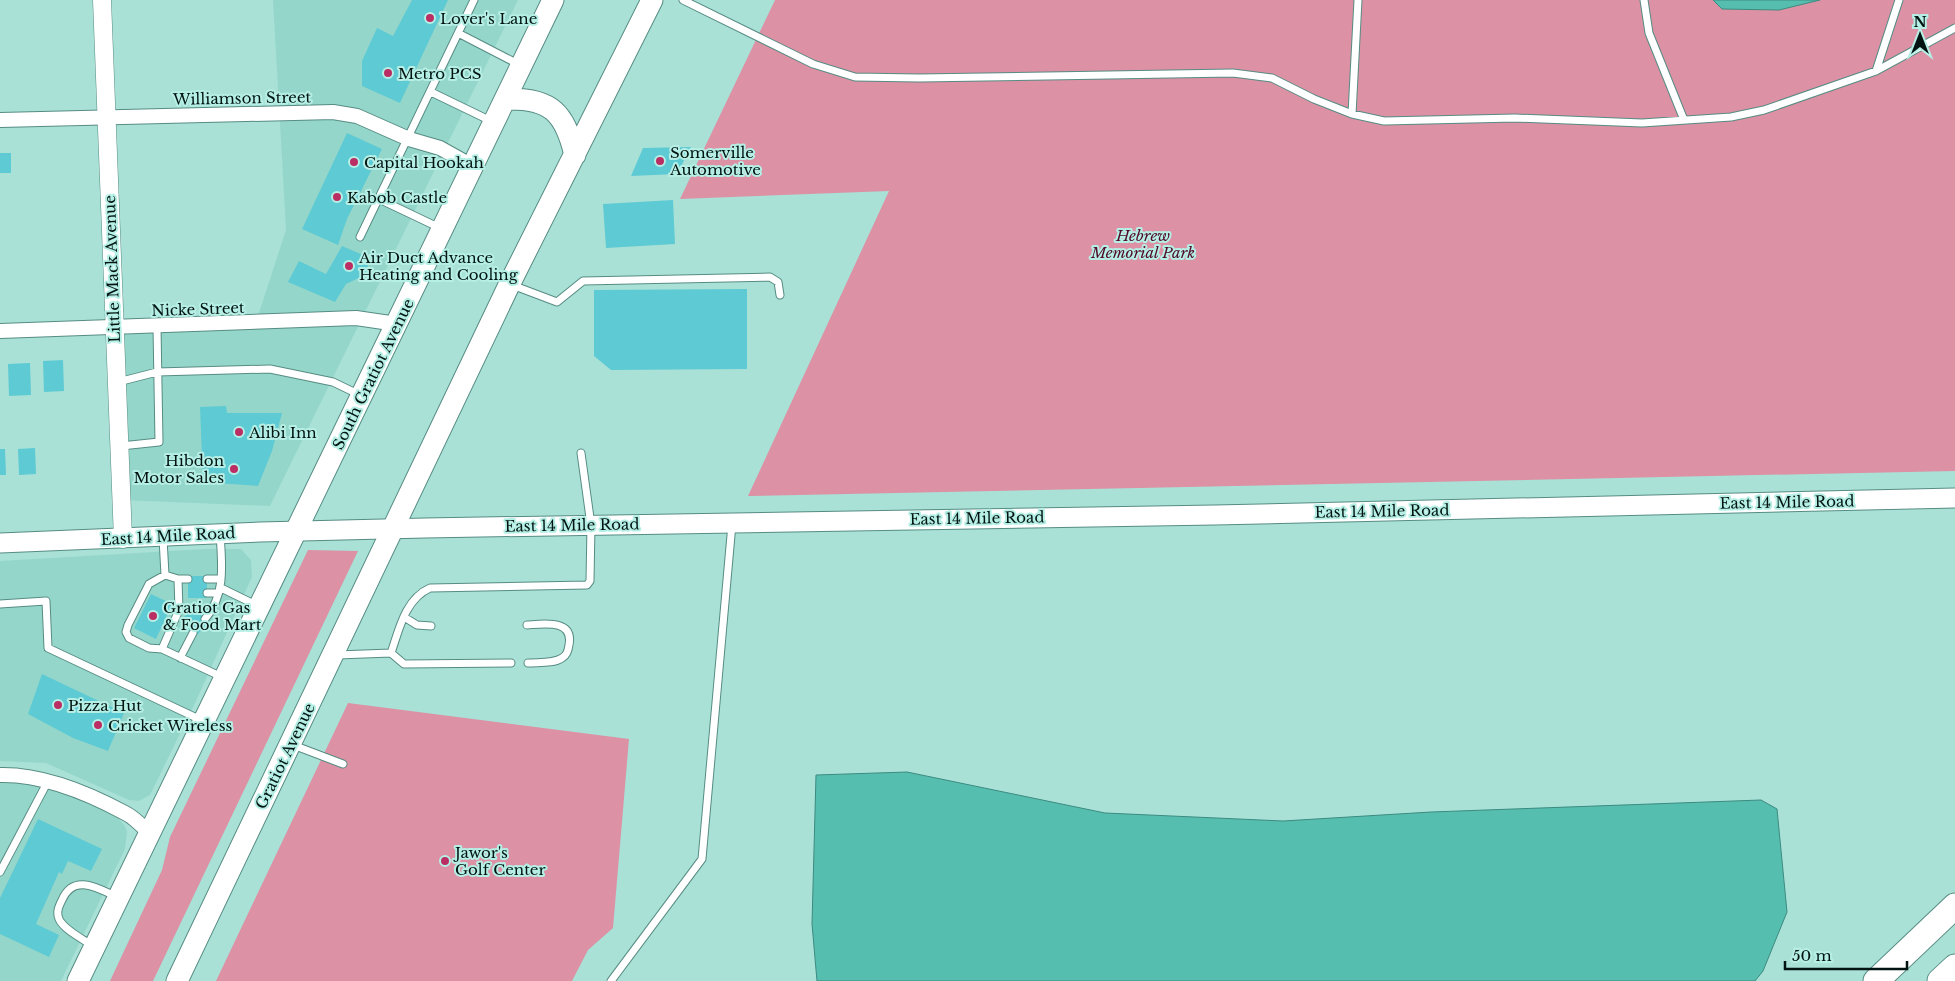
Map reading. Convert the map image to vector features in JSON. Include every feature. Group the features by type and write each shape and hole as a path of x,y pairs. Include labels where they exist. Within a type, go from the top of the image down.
{"highway":[{"path":"1876,981 1955,906"},
{"path":"1940,981 1955,967"}],"main road":[{"name":"South Gratiot Avenue","path":"297,533 553,0"},
{"path":"393,530 510,283 652,0"},
{"path":"507,99 523,98 552,108 562,118 570,134 575,155"},
{"name":"East 14 Mile Road","path":"0,543 220,534 732,521 1215,515 1955,498"},
{"name":"Gratiot Avenue","path":"177,981 393,530"},
{"path":"78,981 259,606 297,533"}],"street":[{"name":"Little Mack Avenue","path":"102,0 113,328 123,539"},
{"name":"Williamson Street","path":"0,120 333,112 357,116 409,139 440,148 474,166"},
{"name":"Nicke Street","path":"0,331 356,318 397,324"},
{"path":"0,775 48,781 127,814 149,832"}],"lane":[{"path":"360,237 409,139 474,0"},
{"path":"683,0 813,64 855,77 919,78 1233,73 1272,78 1314,99 1352,114 1384,121 1515,118 1642,122 1731,117 1764,110 1876,72 1955,28"},
{"path":"1352,114 1358,0"},
{"path":"1644,0 1649,33 1684,120"},
{"path":"1876,72 1899,0"},
{"path":"458,34 522,66"},
{"path":"431,92 495,122"},
{"path":"379,199 443,229"},
{"path":"510,283 535,295 557,302 584,281 770,277 778,282 780,295"},
{"path":"119,447 159,442 157,326"},
{"path":"116,382 157,372 270,369 333,382 362,396"},
{"path":"391,653 412,601 421,592 430,588 587,584 590,581 591,525 582,453"},
{"path":"611,981 702,859 732,521"},
{"path":"205,619 220,591 222,579 220,534"},
{"path":"162,537 165,575"},
{"path":"188,579 178,579 165,575 149,584 126,632 129,638 149,648 162,649 224,678"},
{"path":"162,649 179,610 178,579"},
{"path":"207,579 222,579"},
{"path":"207,593 220,591 259,606"},
{"path":"179,594 188,594"},
{"path":"0,604 46,601 48,648 203,721"},
{"path":"404,617 416,625 431,626"},
{"path":"527,625 551,623 563,626 568,630 570,639 564,658 557,661 528,663"},
{"path":"180,658 193,633"},
{"path":"334,655 391,653 404,664 511,663"},
{"path":"291,744 343,764"},
{"path":"0,872 48,781"},
{"path":"94,947 59,920 58,910 64,895 72,886 82,884 92,885 118,897"}],"shaded area":[{"path":"273,0 518,0 270,506 121,500 113,328 256,322 286,230"},
{"path":"1713,0 1820,0 1779,10 1722,9"},
{"path":"205,549 241,549 251,560 252,577 196,701 150,795 139,801 129,800 46,763 0,761 0,561"},
{"path":"907,772 1105,813 1283,821 1431,812 1761,800 1777,809 1787,912 1763,971 1755,981 817,981 812,924 816,775"},
{"path":"0,783 29,783 63,791 115,815 125,826 127,832 125,849 61,981 0,981"}],"green space":[{"name":"Hebrew Memorial Park","path":"775,0 1955,0 1955,471 748,496 889,191 680,199"},
{"path":"308,550 358,551 153,981 110,981 162,870 170,837"},
{"name":"Jawor's Golf Center","path":"348,703 629,739 613,928 588,950 572,981 216,981"}],"building":[{"name":"Metro PCS","path":"412,0 448,0 400,103 362,86 362,61 377,28 393,36"},
{"path":"347,133 382,149 347,219 338,245 302,229"},
{"name":"Somerville Automotive","path":"691,147 677,174 631,176 643,148"},
{"path":"0,153 11,153 11,173 0,173"},
{"path":"673,200 675,244 606,248 603,204"},
{"path":"342,246 370,258 365,275 346,284 335,302 288,282 299,261 326,274"},
{"path":"747,289 747,369 611,370 594,356 594,290"},
{"path":"63,360 64,391 44,392 43,361"},
{"path":"30,363 31,395 9,396 8,364"},
{"name":"Alibi Inn","path":"226,406 227,413 282,413 272,451 258,486 203,482 200,407"},
{"path":"35,448 36,474 19,475 18,449"},
{"path":"0,449 5,449 6,475 0,475"},
{"path":"188,576 207,576 207,598 188,598"},
{"path":"151,594 172,604 156,639 134,628"},
{"path":"193,608 209,622 196,636 180,621"},
{"path":"42,674 124,713 108,751 73,738 28,714"},
{"path":"38,819 102,849 91,871 68,861 62,874 59,872 36,924 59,935 49,957 0,934 0,898"}],"place":[{"name":"Lover's Lane","path":"430,18"},
{"name":"Metro PCS","path":"388,73"},
{"name":"Somerville Automotive","path":"660,161"},
{"name":"Capital Hookah","path":"354,162"},
{"name":"Kabob Castle","path":"337,197"},
{"name":"Air Duct Advance Heating and Cooling","path":"349,266"},
{"name":"Alibi Inn","path":"239,432"},
{"name":"Hibdon Motor Sales","path":"234,469"},
{"name":"Gratiot Gas & Food Mart","path":"153,616"},
{"name":"Pizza Hut","path":"58,705"},
{"name":"Cricket Wireless","path":"98,725"},
{"name":"Jawor's Golf Center","path":"445,861"}]}
